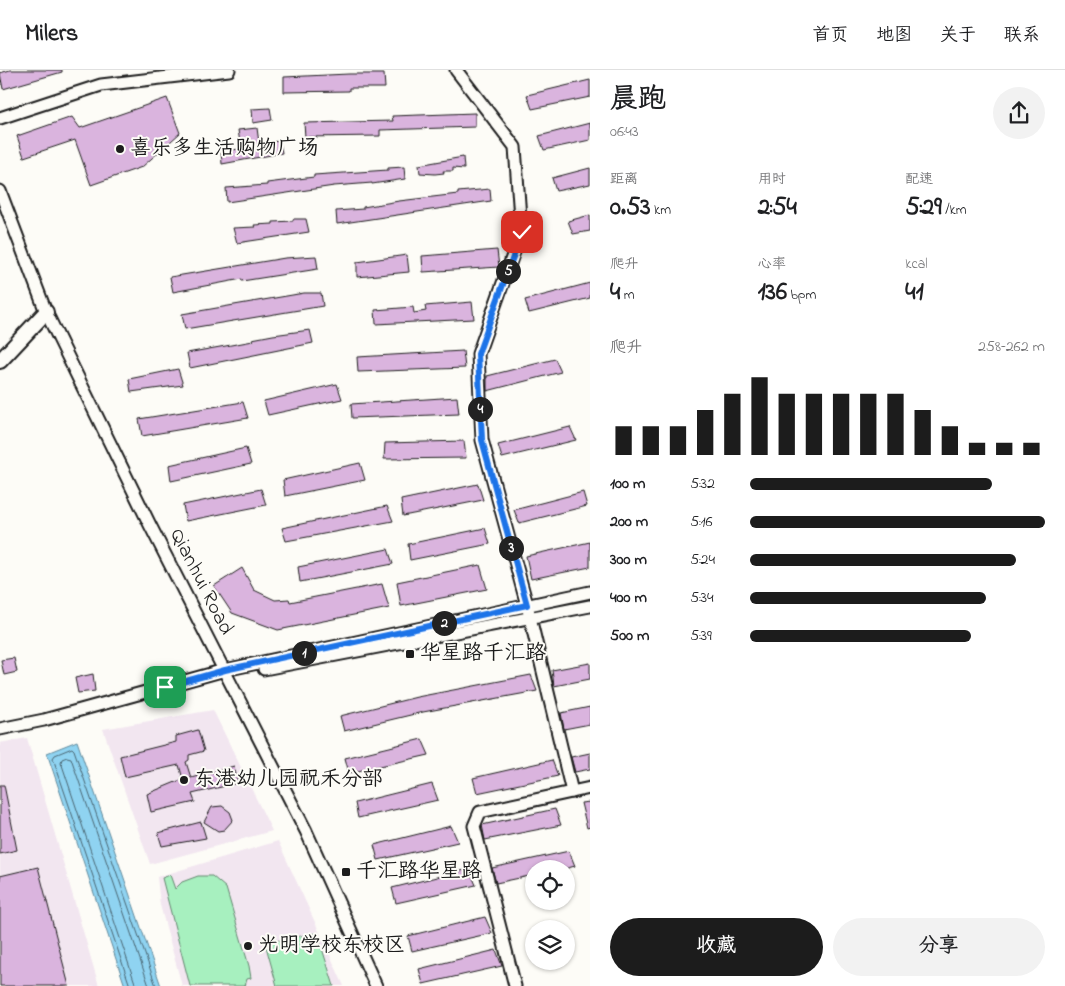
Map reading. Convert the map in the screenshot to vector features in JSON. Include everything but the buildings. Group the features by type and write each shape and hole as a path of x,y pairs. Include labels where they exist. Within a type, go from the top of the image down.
{"main road":[{"path":"0,361 46,312"}],"street":[{"path":"0,118 102,85 229,70"},
{"path":"456,70 515,148 522,232 478,354 482,440 527,605 572,792"},
{"name":"Qianhui Road","path":"0,191 46,312 150,525 306,831 376,986"},
{"path":"0,729 44,720 225,670 590,592"},
{"path":"225,670 258,671 590,606"},
{"path":"515,986 474,826 480,812 590,788"}],"shaded area":[{"name":"东港幼儿园祝禾分部","path":"213,710 272,831 150,864 103,729"},
{"path":"27,738 99,986 0,986 0,743"},
{"name":"光明学校东校区","path":"278,841 344,986 182,986 160,905 157,877"}],"green space":[{"path":"170,875 175,889 182,882 198,876 212,876 226,888 249,966 251,978 247,979 245,986 190,986 162,878"},
{"path":"317,933 334,986 277,986 265,943"}],"water":[{"path":"77,741 161,986 125,986 47,753"}],"place":[{"name":"喜乐多生活购物广场","path":"120,149"},
{"name":"华星路千汇路","path":"410,654"},
{"name":"东港幼儿园祝禾分部","path":"184,780"},
{"name":"千汇路华星路","path":"346,872"},
{"name":"光明学校东校区","path":"248,946"}],"route":[{"path":"165,687 225,670 527,605 482,440 478,354 522,232"}]}
